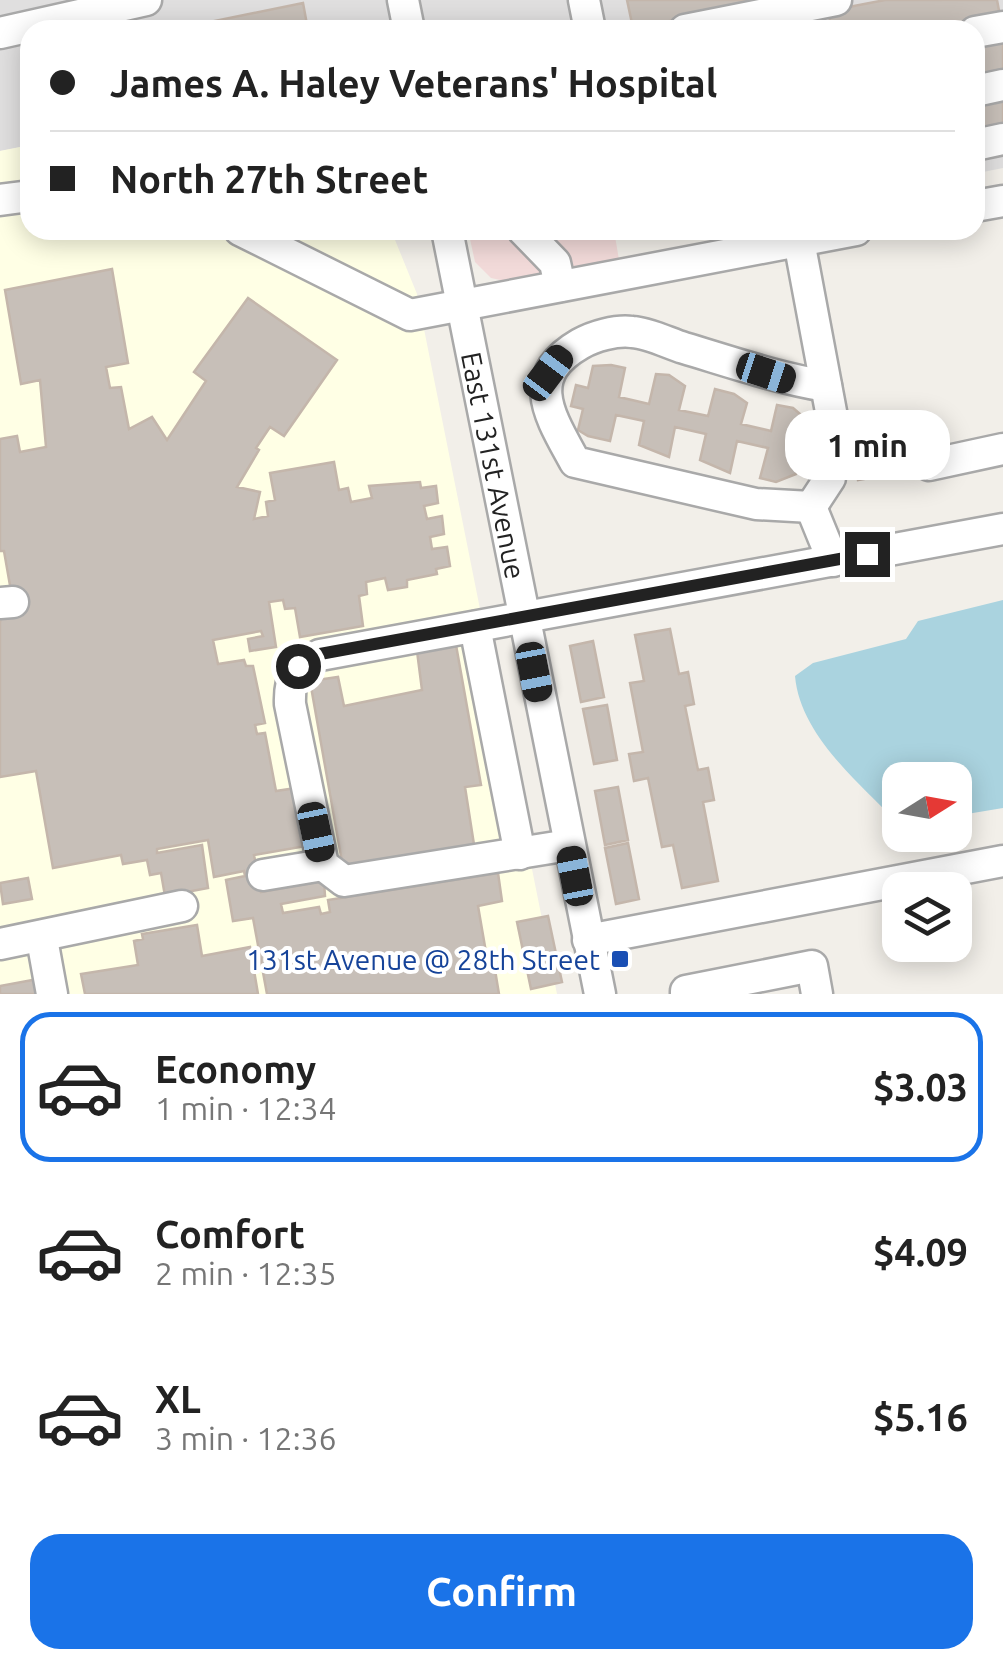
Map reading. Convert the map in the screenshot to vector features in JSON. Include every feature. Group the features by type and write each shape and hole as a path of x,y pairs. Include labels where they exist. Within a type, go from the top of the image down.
{"street":[{"path":"58,20 146,0"},
{"path":"760,20 827,11"},
{"path":"260,240 410,315 803,240"},
{"name":"East 131st Avenue","path":"449,240 600,994"},
{"path":"532,240 555,263 560,286"},
{"path":"798,241 832,417 830,478 811,506"},
{"path":"811,506 756,504 575,462 553,422 545,393 548,373 562,354 592,337 632,332 786,379 826,386"},
{"path":"929,465 1003,449"},
{"path":"811,506 834,560"},
{"path":"569,844 365,881 344,881 323,865 290,704 290,684 298,666 320,654 1003,529"},
{"path":"476,626 520,854"},
{"path":"588,940 1003,861"},
{"path":"263,876 323,865"},
{"path":"0,944 42,939 182,906"},
{"path":"42,939 52,994"},
{"path":"686,994 686,990 751,986 812,966 817,994"}],"shaded area":[{"path":"0,0 390,0 393,20 20,20 20,147 0,151"},
{"path":"420,0 1003,0 1003,168 985,172 985,20 423,20"},
{"path":"20,147 20,240 395,240 417,294 557,994 0,994 0,151"},
{"path":"470,240 616,240 619,260 515,283 491,278 475,262"}],"water":[{"path":"1003,600 1003,808 972,813 972,762 882,762 882,807 848,773 807,718 795,676 813,663 906,639 918,621"}],"building":[{"path":"627,0 781,0 675,20 631,20"},
{"path":"885,0 997,0 1000,16 979,20 830,20 828,11"},
{"path":"303,3 306,20 220,20"},
{"path":"1003,36 1003,74 985,77 985,40"},
{"path":"1003,95 1003,133 985,136 985,98"},
{"path":"112,269 128,363 106,367 110,388 121,387 129,429 152,417 167,440 206,381 194,372 248,298 337,360 284,436 270,427 256,448 259,450 237,487 260,492 254,519 268,516 266,502 275,500 270,473 334,462 339,490 348,488 351,502 372,498 369,486 420,482 421,488 436,486 438,503 424,506 427,519 442,516 444,534 430,537 432,549 447,547 450,566 436,569 437,574 407,580 407,587 388,590 385,578 366,582 367,594 359,596 363,626 300,637 295,608 285,609 283,600 269,602 276,647 250,651 248,639 263,636 261,631 213,640 218,664 244,660 246,666 253,666 265,723 255,725 257,734 265,733 276,791 296,788 306,846 254,855 261,892 324,881 325,896 281,904 283,913 319,907 321,914 330,912 328,900 498,873 502,901 478,906 488,964 494,964 499,994 267,994 253,918 233,921 226,880 245,876 244,871 214,877 208,840 157,849 157,853 202,845 208,888 165,896 161,873 150,875 147,860 123,864 121,855 53,868 36,771 0,777 0,622 1,618 15,614 4,551 0,551 0,439 17,436 20,452 46,447 40,380 21,384 5,290"},
{"path":"593,366 625,368 619,397 649,404 656,374 669,375 685,386 679,410 708,416 715,389 734,394 747,403 741,424 771,431 777,405 793,408 807,420 804,438 815,441 811,457 800,454 796,474 776,482 760,478 768,448 737,441 730,473 700,460 706,434 675,427 669,457 639,445 644,421 616,415 610,441 588,436 578,430 583,409 571,406 576,385 588,388"},
{"path":"903,439 909,471 858,480 852,448"},
{"path":"670,629 679,674 688,672 694,704 685,706 698,770 708,768 714,800 703,802 718,881 682,888 673,845 662,847 648,778 634,781 629,754 643,752 630,683 644,681 635,635"},
{"path":"593,641 604,697 581,702 570,646"},
{"path":"456,645 481,785 465,787 475,851 344,873 310,681 338,677 344,706 422,690 417,651"},
{"path":"607,705 617,760 594,764 583,709"},
{"path":"618,787 628,840 605,845 595,791"},
{"path":"628,843 639,899 616,904 605,848"},
{"path":"28,878 32,899 3,904 0,883"},
{"path":"548,916 562,982 531,989 517,922"},
{"path":"197,925 202,956 250,947 258,994 85,994 81,974 138,965 134,941 143,939 142,934"},
{"path":"38,979 40,994 0,994 0,986"}],"place":[{"name":"131st Avenue @ 28th Street","path":"620,959"}],"route":[{"path":"298,666 320,654 867,554"}]}
